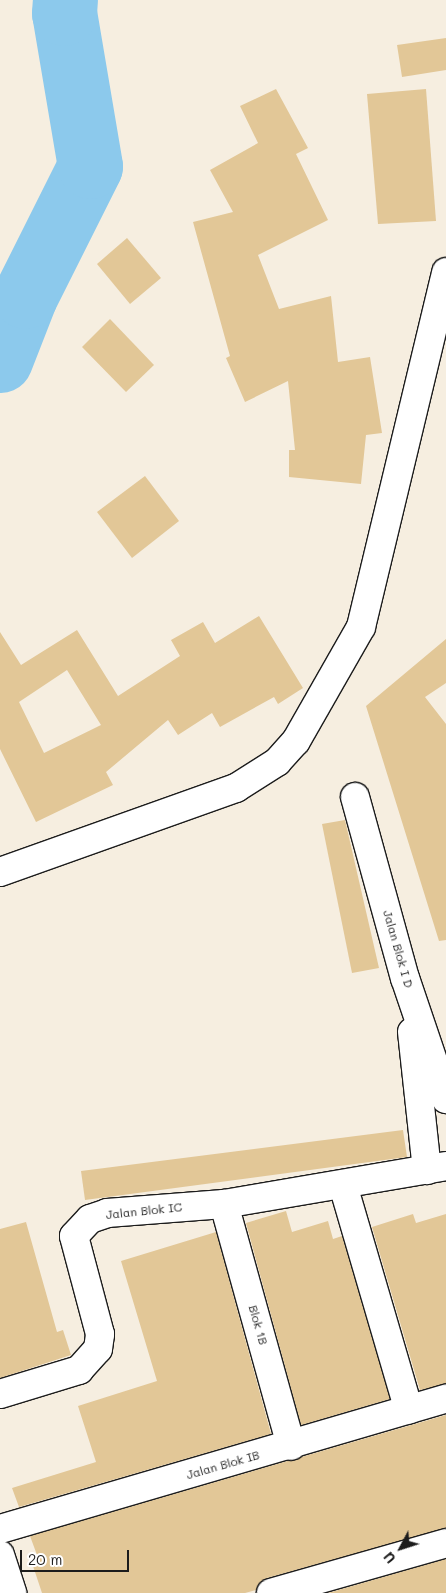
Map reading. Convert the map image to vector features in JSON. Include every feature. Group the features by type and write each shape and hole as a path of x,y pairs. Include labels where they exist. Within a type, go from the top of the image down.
{"street":[{"path":"0,872 236,788 277,762 296,741 361,627 446,272"},
{"name":"Jalan Blok I D","path":"355,797 405,978 446,1099"},
{"path":"405,978 437,1168"},
{"name":"Jalan Blok IC","path":"0,1394 78,1370 98,1349 100,1334 76,1256 74,1236 81,1225 106,1213 224,1204 437,1168"},
{"path":"343,1185 409,1410"},
{"name":"Blok 1B","path":"224,1204 291,1446"},
{"name":"Jalan Blok IB","path":"0,1528 291,1446 446,1399"},
{"path":"271,1593 446,1543"},
{"path":"0,1555 12,1593"}],"building":[{"path":"446,38 446,70 402,77 397,45"},
{"path":"276,89 308,148 296,154 328,220 258,255 279,309 331,296 338,362 370,357 382,433 366,435 361,484 289,477 289,450 295,450 288,381 245,402 226,358 230,356 193,222 233,212 210,170 258,143 240,106"},
{"path":"426,89 436,221 378,224 367,94"},
{"path":"127,238 161,278 130,304 97,264"},
{"path":"110,319 154,365 126,392 82,347"},
{"path":"145,476 179,521 132,558 97,512"},
{"path":"259,616 303,688 278,704 274,697 220,727 212,713 178,735 168,720 106,772 113,785 36,822 0,749 0,632 21,665 77,630 118,696 180,656 171,640 203,622 215,643","holes":["67,670 101,725 44,753 19,702"]},
{"path":"446,639 446,683 425,697 446,724 446,940 439,941 366,706"},
{"path":"345,820 379,968 352,973 322,824"},
{"path":"403,1130 407,1157 85,1200 81,1171"},
{"path":"286,1211 292,1232 328,1221 333,1239 342,1236 390,1399 301,1425 246,1223"},
{"path":"413,1214 416,1223 446,1214 446,1384 420,1390 372,1227"},
{"path":"26,1222 57,1332 63,1330 71,1355 0,1378 0,1229"},
{"path":"216,1232 271,1434 19,1507 12,1488 96,1462 78,1406 157,1381 121,1261"},
{"path":"446,1415 446,1528 267,1578 256,1590 245,1593 42,1593 30,1557 37,1555 30,1536"},
{"path":"446,1559 446,1593 328,1593"}],"waterway":[{"path":"0,360 25,296 90,166 64,13 65,0"}]}
